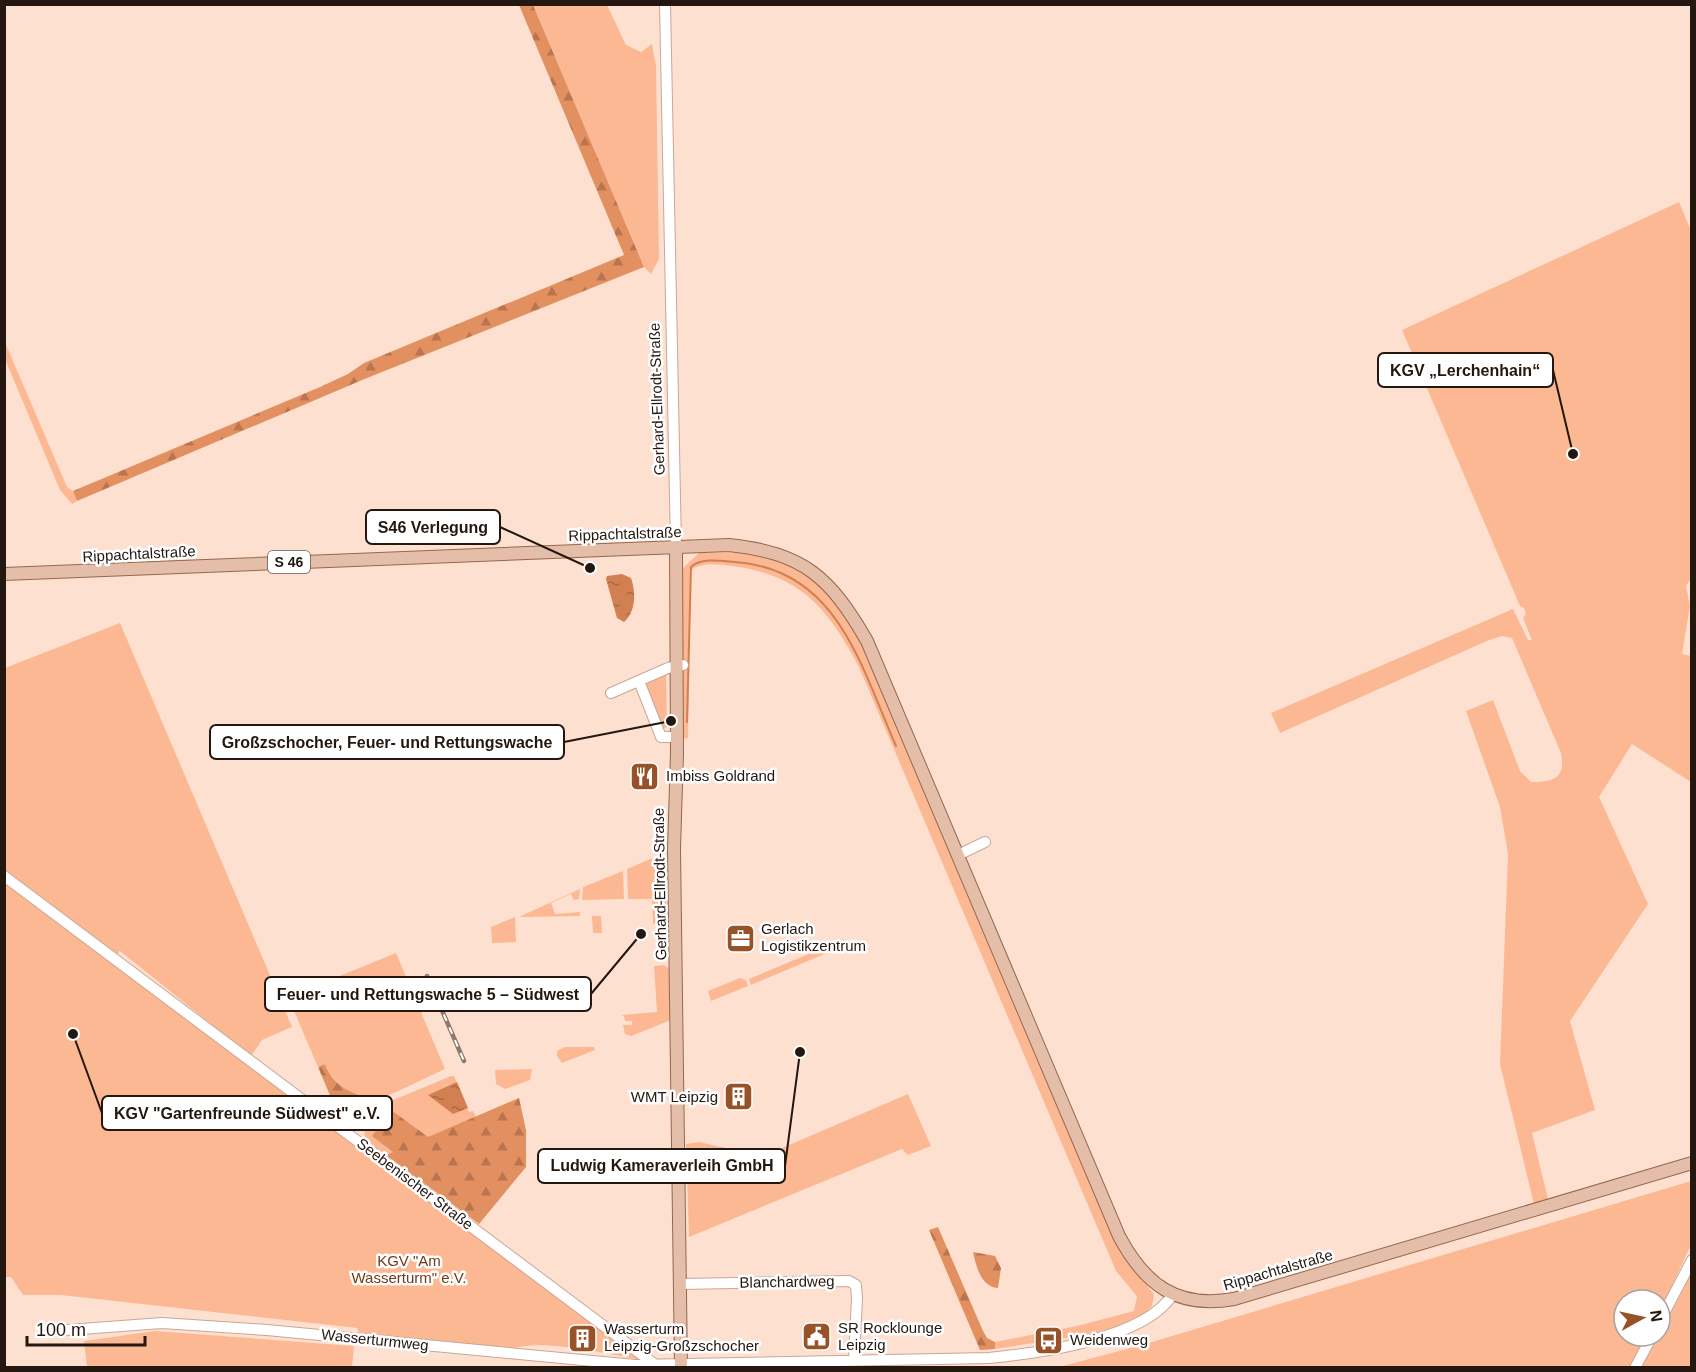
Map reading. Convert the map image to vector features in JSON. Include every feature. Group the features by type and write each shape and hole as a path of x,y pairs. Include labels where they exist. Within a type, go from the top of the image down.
{"main road":[{"name":"Rippachtalstraße","path":"4,574 729,545 784,555 815,573 835,591 867,641 1119,1236 1142,1272 1173,1294 1202,1302 1234,1299 1692,1163"},
{"name":"Gerhard-Ellrodt-Straße","path":"676,547 679,666 674,849 681,1365"}],"street":[{"name":"Gerhard-Ellrodt-Straße","path":"665,4 676,547"},
{"path":"611,693 679,666"},
{"path":"639,681 662,737 676,737"},
{"path":"958,855 985,842"},
{"name":"Seebenischer Straße","path":"4,876 653,1364"},
{"path":"1672,1298 1692,1260"},
{"name":"Blanchardweg","path":"680,1284 849,1281 856,1285 858,1298 854,1359"},
{"path":"681,1365 854,1359 989,1358 1035,1353 1130,1328 1157,1313 1173,1294"},
{"name":"Wasserturmweg","path":"68,1330 162,1323 267,1330 635,1365 681,1365"},
{"path":"1635,1368 1646,1348"}],"green space":[{"path":"519,5 533,5 644,267 367,378 77,501 73,491 320,387 348,374 364,363 624,255"},
{"path":"533,5 607,5 626,45 641,52 652,44 656,66 659,259 651,274 644,267"},
{"path":"1679,202 1692,233 1692,577 1686,586 1690,606 1682,654 1691,656 1691,782 1632,744 1599,797 1648,904 1570,1021 1595,1110 1532,1133 1548,1199 1534,1204 1500,1064 1508,854 1500,807 1466,711 1493,700 1520,771 1531,782 1546,781 1560,773 1561,753 1512,638 1502,636 1489,640 1280,733 1271,713 1513,609 1528,640 1532,640 1523,618 1526,614 1524,608 1520,606 1402,330"},
{"path":"4,340 67,487 73,491 77,501 72,504 60,490 5,359"},
{"path":"746,552 784,563 812,579 834,602 857,634 1126,1260 1154,1294 1152,1306 1130,1328 995,1349 995,1342 1077,1326 1134,1311 1137,1296 1116,1271 859,667 823,611 794,586 777,577 716,564 695,567 691,570 688,738 681,739 682,569 699,553"},
{"name":"KGV \"Am Wasserturm\" e.V.","path":"120,623 292,1027 262,1040 251,1056 120,951 111,962 643,1360 543,1345 515,1348 360,1334 357,1328 61,1295 23,1295 11,1277 5,1277 5,668"},
{"path":"666,672 667,727 662,729 643,682"},
{"path":"655,857 666,860 668,924 653,924 652,899 628,899 627,869"},
{"path":"623,871 624,899 582,900 583,887"},
{"path":"580,889 579,899 574,900 571,894 551,903 555,914 580,912 580,916 519,917"},
{"path":"592,916 601,916 602,933 593,933"},
{"path":"515,917 516,942 492,943 491,927"},
{"path":"844,939 846,945 751,985 749,979"},
{"path":"396,953 445,1069 382,1098 368,1099 352,1094 338,1084 325,1064 318,1067 288,997"},
{"path":"664,965 670,969 671,1020 631,1036 625,1034 623,1025 632,1025 632,1021 625,1021 624,1016 621,1015 657,1012 654,966"},
{"path":"740,978 746,980 748,986 711,1001 708,991"},
{"path":"565,1047 594,1047 595,1050 562,1063 557,1056 557,1051"},
{"path":"325,1064 328,1072 344,1088 357,1095 373,1099 360,1119 351,1122 337,1112 318,1067"},
{"path":"532,1069 530,1080 505,1089 496,1084 495,1070"},
{"path":"454,1076 469,1112 473,1111 476,1117 386,1155 366,1141 364,1131 386,1103"},
{"path":"908,1094 931,1146 908,1155 902,1149 689,1237 686,1144 699,1142 739,1151 782,1148"},
{"path":"519,1098 526,1130 526,1167 479,1224 386,1155 393,1152 372,1136 391,1110 428,1137"},
{"path":"1691,1181 1691,1245 1671,1288 1612,1288 1612,1348 1641,1348 1631,1367 1055,1368 1142,1345"},
{"path":"938,1227 983,1331 987,1338 995,1342 995,1349 980,1350 929,1230"},
{"path":"973,1252 995,1256 1001,1268 998,1288 992,1287 983,1280"},
{"path":"1691,1270 1691,1367 1641,1368 1651,1348 1672,1348 1672,1307"},
{"path":"155,1331 354,1346 352,1367 87,1367 84,1341"}],"water":[{"path":"622,574 631,578 634,589 633,607 624,622 617,618 606,579 607,576"},
{"path":"457,1082 468,1108 453,1114 428,1095"}],"waterway":[{"path":"687,722 691,567 706,561 735,562 770,569 799,583 822,602 841,627 857,655 896,746"}],"railway":[{"path":"427,976 464,1061"}],"place":[{"name":"KGV „Lerchenhain“","path":"1573,454"},
{"name":"S46 Verlegung","path":"590,568"},
{"name":"Großzschocher, Feuer- und Rettungswache","path":"671,721"},
{"name":"Imbiss Goldrand","path":"645,776"},
{"name":"Feuer- und Rettungswache 5 – Südwest","path":"641,934"},
{"name":"Gerlach Logistikzentrum","path":"740,938"},
{"name":"KGV \"Gartenfreunde Südwest\" e.V.","path":"73,1034"},
{"name":"Ludwig Kameraverleih GmbH","path":"800,1052"},
{"name":"WMT Leipzig","path":"739,1097"},
{"name":"SR Rocklounge Leipzig","path":"817,1337"},
{"name":"Wasserturm Leipzig-Großzschocher","path":"583,1338"},
{"name":"Weidenweg","path":"1049,1340"}]}
